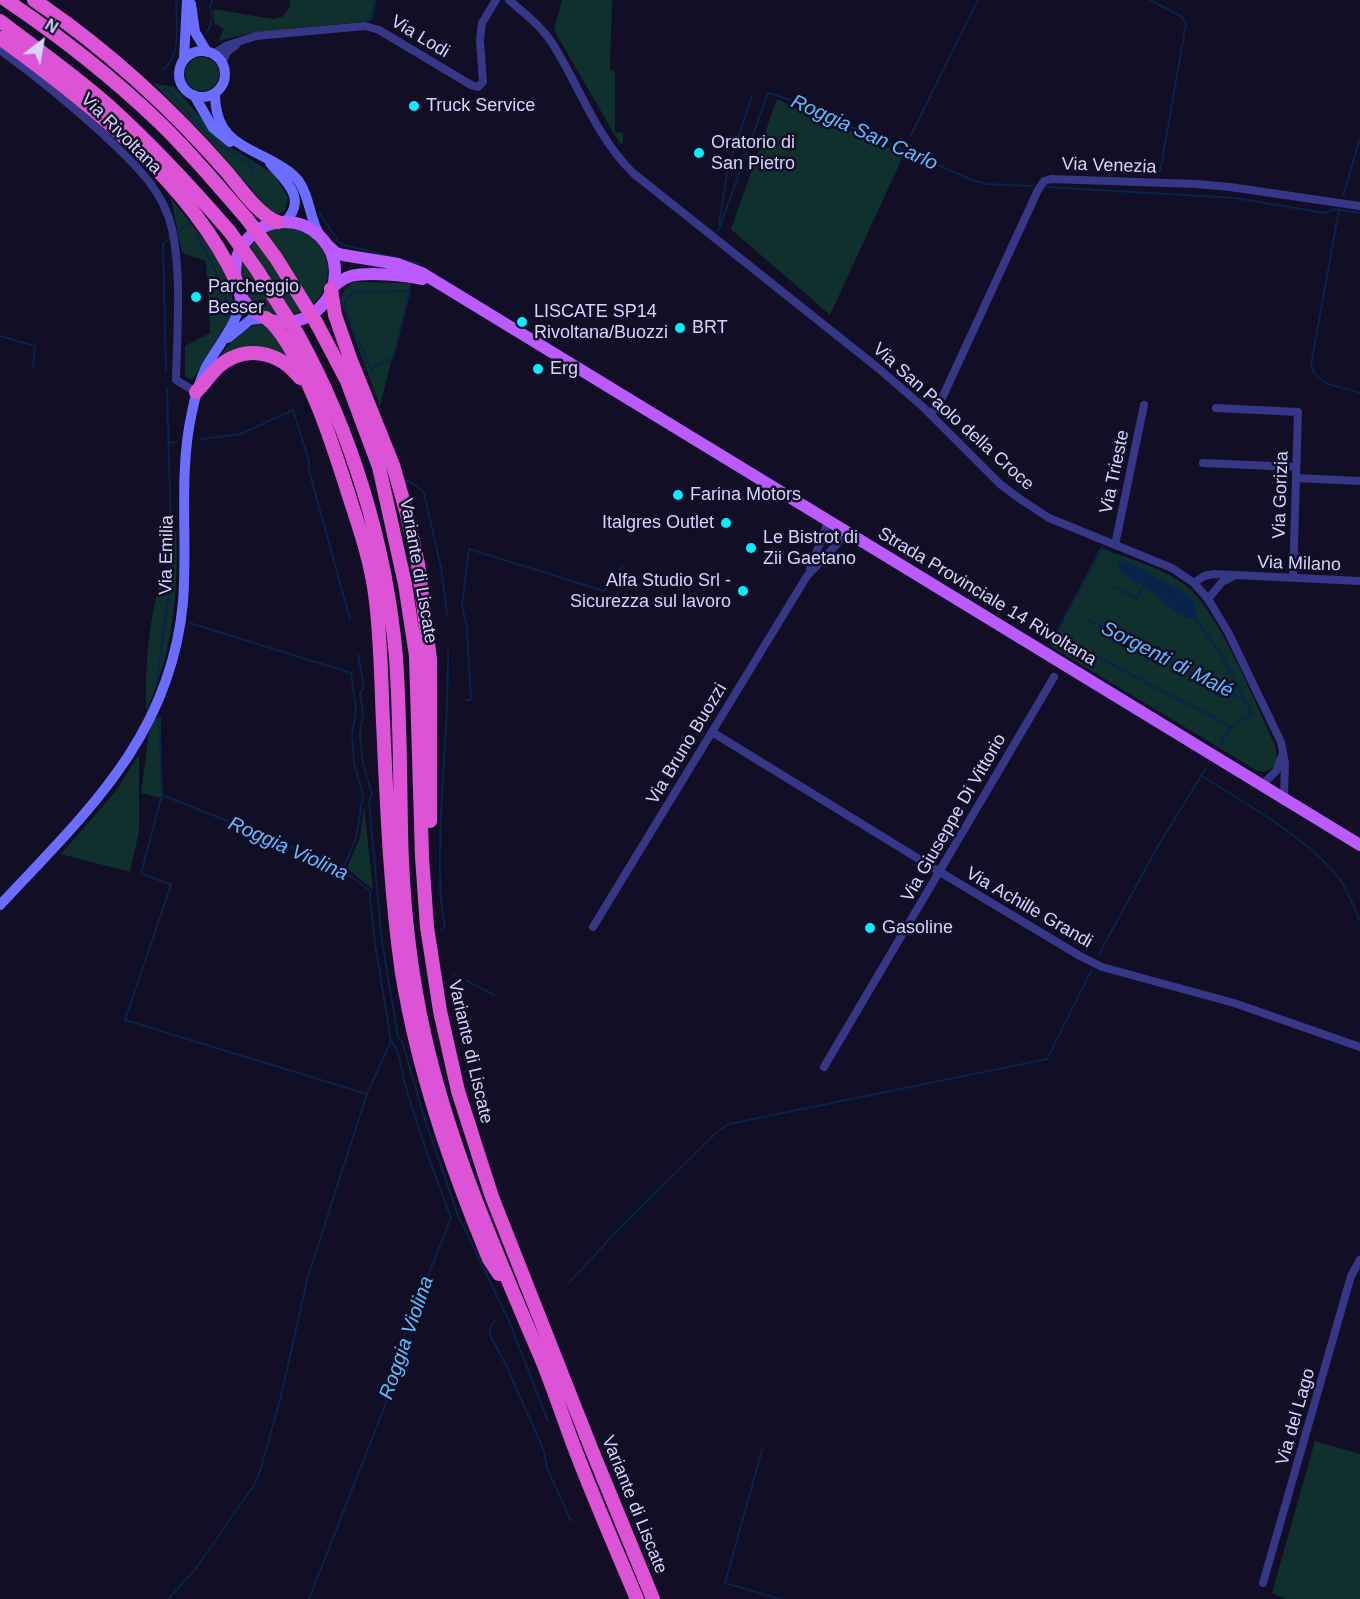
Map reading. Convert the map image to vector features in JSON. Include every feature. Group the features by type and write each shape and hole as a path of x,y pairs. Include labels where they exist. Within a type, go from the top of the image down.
{"highway":[{"name":"Variante di Liscate","path":"6,0 81,54 151,114 191,155 247,219 276,258 317,324 347,381 384,482 405,584 416,656 422,857 428,936 440,1011 460,1097 495,1205 653,1599"},
{"path":"34,0 92,43 162,104 255,204 272,220 282,222"},
{"name":"Variante di Liscate","path":"0,21 62,67 109,106 182,177 230,232 257,270 298,334 330,398 366,500 386,588 396,658 404,886 411,957 420,1015 440,1094 457,1151 543,1362 577,1455 637,1599"},
{"path":"0,38 99,116 162,176 205,226 237,287"},
{"path":"331,289 335,315 350,358 393,465 411,530 420,578 430,659 431,915 460,1097"},
{"path":"266,318 276,327 306,378 332,441 368,559 375,593 381,666 390,865 402,972 410,1014 429,1094 461,1190 489,1259 515,1298"},
{"path":"196,392 218,367 231,358 251,352 274,356 290,366 300,378 332,441"}],"main road":[{"path":"188,0 195,30 210,53 222,63 224,72 224,80 220,87 214,93 203,97 194,95 185,89 180,80 179,69 184,59 188,0"},
{"path":"184,59 195,52 210,53"},
{"path":"214,93 219,122 228,134 245,147"},
{"path":"194,95 215,131 229,141 245,147 266,158 289,171 298,180 307,199 313,225 324,242 334,265 331,289 322,305 303,318 284,321 266,318 251,309 237,287 236,261 244,242 258,230 282,222 295,208 296,198 287,182 266,158"},
{"path":"282,222 306,227 324,242"},
{"name":"Strada Provinciale 14 Rivoltana","path":"324,242 336,253 403,266 422,273 828,522 1263,784 1358,846"},
{"name":"Strada Provinciale 14 Rivoltana","path":"331,289 344,279 359,275 406,276 442,285"},
{"name":"Via Emilia","path":"0,905 112,782 134,749 152,714 170,668 180,620 184,580 184,493 189,428 196,392 205,370 238,314 240,303 237,287"},
{"name":"Via Emilia","path":"219,347 247,322 266,318"}],"street":[{"name":"Via Lodi","path":"210,53 250,38 361,26 372,27 478,87 483,82 480,40 482,23 496,0"},
{"name":"Via San Paolo della Croce","path":"509,0 548,37 609,144 627,167 878,368 931,414 1020,500 1050,518 1172,568 1194,583 1208,599 1228,632 1281,742 1284,752 1284,798"},
{"path":"222,63 229,51 250,38"},
{"name":"Via Rivoltana","path":"0,50 72,105 137,166 158,194 172,230 177,269 176,380 196,392"},
{"name":"Via Venezia","path":"931,414 938,406 953,376 1041,183 1047,180 1196,184 1360,206"},
{"name":"Via Trieste","path":"1115,545 1144,405"},
{"name":"Via Gorizia","path":"1216,408 1298,412 1293,578"},
{"path":"1203,464 1296,468"},
{"path":"1296,478 1360,481"},
{"name":"Via Bruno Buozzi","path":"593,927 807,576 828,522"},
{"name":"Via Bruno Buozzi","path":"807,576 845,532"},
{"name":"Via Milano","path":"1194,583 1211,574 1360,581"},
{"name":"Via Milano","path":"1208,599 1222,582 1236,576"},
{"name":"Via Giuseppe Di Vittorio","path":"824,1067 1054,677"},
{"name":"Via Achille Grandi","path":"712,732 940,872 1102,967 1234,1003 1360,1047"},
{"path":"1263,784 1277,769 1284,752"},
{"name":"Via del Lago","path":"1263,1583 1352,1276 1360,1260"}],"green space":[{"path":"290,0 375,0 370,21 250,33 218,41 224,29 214,23 213,9 273,19 282,17 289,8"},
{"path":"562,0 612,0 610,69 615,72 615,132 623,133 623,143 620,144 554,30"},
{"path":"202,57 214,62 219,74 214,86 202,91 190,86 185,74 190,62"},
{"path":"153,83 174,87 223,143 274,174 288,198 285,210 277,215 269,210 209,140"},
{"path":"777,99 904,154 830,315 731,229"},
{"path":"171,198 212,250 223,270 234,303 229,320 192,380 185,376 185,346 210,333 206,261 182,253"},
{"path":"284,227 309,234 321,246 328,271 321,296 309,308 284,315 259,308 247,296 240,271 247,246 259,234"},
{"path":"354,282 411,283 380,406 340,299 345,289"},
{"path":"261,324 270,329 294,366 274,352 211,371 226,348 238,335 252,326"},
{"path":"176,528 177,552 172,621 162,667 146,711 147,657 151,621 164,568 170,567"},
{"path":"1101,548 1166,573 1198,597 1235,659 1275,745 1277,760 1271,769 1262,772 1256,770 1050,646"},
{"path":"161,717 161,798 141,793 149,731 156,718"},
{"path":"139,755 139,831 130,872 61,854 115,792"},
{"path":"364,807 373,890 347,868 360,837"},
{"path":"1315,1441 1360,1454 1360,1599 1286,1599 1272,1593"}],"water":[{"path":"1118,560 1133,565 1184,593 1195,603 1196,618 1182,616 1175,612 1151,591 1126,577 1117,563"}],"waterway":[{"name":"Roggia Violina","path":"164,69 170,63 176,46 176,0"},
{"name":"Roggia Violina","path":"206,32 210,27 212,0"},
{"path":"371,21 376,0"},
{"path":"911,135 978,0"},
{"path":"1150,0 1181,16 1186,24 1160,172"},
{"name":"Roggia Violina","path":"169,92 219,145 248,162 252,172"},
{"name":"Roggia San Carlo","path":"718,232 768,93 791,100 972,180 986,184 1032,186"},
{"path":"719,224 728,168 752,96"},
{"path":"1343,196 1360,138"},
{"name":"Roggia San Carlo","path":"1047,187 1235,198 1325,213 1335,209 1360,213"},
{"path":"1339,210 1311,365 1318,378 1324,382 1360,393"},
{"path":"319,212 339,242 344,245 420,264"},
{"name":"Roggia Violina","path":"176,233 192,220"},
{"path":"196,235 212,263 227,303"},
{"name":"Roggia Violina","path":"166,371 163,244 171,237"},
{"path":"371,369 393,358 410,291 355,292 345,301 347,314 372,372"},
{"path":"0,336 35,346 33,367"},
{"name":"Roggia Violina","path":"157,680 172,570 167,388"},
{"path":"201,439 241,434 293,410 309,461 308,467 350,619"},
{"path":"168,443 177,442"},
{"path":"404,482 414,484 424,493 441,568 447,614"},
{"path":"1051,643 1102,547"},
{"path":"466,700 471,700 467,628 462,605 469,549 604,591 623,565"},
{"path":"1115,587 1137,598 1144,584"},
{"path":"1194,617 1220,653 1252,714 1231,727 1220,745"},
{"name":"Sorgenti di Malé","path":"1089,620 1244,700"},
{"path":"190,623 351,673 356,711 352,734 354,763 363,795 356,838 343,869"},
{"name":"Sorgenti di Malé","path":"1076,646 1230,726"},
{"path":"442,930 445,925 441,896 440,847 448,649"},
{"path":"358,655 364,688 360,693 363,713 360,735 363,763 372,794 369,802 382,942 398,1037 402,1041 423,1114 458,1215 509,1321 548,1421"},
{"name":"Roggia Violina","path":"159,716 162,795 141,873 171,885 125,1020 367,1094"},
{"path":"1099,954 1158,846 1206,768"},
{"path":"1201,775 1275,823 1311,850 1340,880 1360,921"},
{"name":"Roggia Violina","path":"162,795 273,839 343,870 370,891 375,943 391,1041 398,1054 414,1115 451,1218 399,1349 399,1370 309,1599"},
{"path":"569,1283 615,1233 718,1131 729,1124 1047,1059 1091,971"},
{"path":"467,981 494,995"},
{"name":"Roggia Violina","path":"168,1599 194,1571 254,1485 260,1471 280,1400 308,1276 367,1094 391,1041"},
{"path":"495,1320 490,1328 490,1335 507,1367 544,1451 547,1468 571,1521"},
{"path":"762,1450 725,1583 780,1599"}],"place":[{"name":"Truck Service","path":"414,106"},
{"name":"Oratorio di San Pietro","path":"699,153"},
{"name":"Parcheggio Besser","path":"196,297"},
{"name":"LISCATE SP14 Rivoltana/Buozzi","path":"522,322"},
{"name":"BRT","path":"680,328"},
{"name":"Erg","path":"538,369"},
{"name":"Farina Motors","path":"678,495"},
{"name":"Italgres Outlet","path":"726,523"},
{"name":"Le Bistrot di Zii Gaetano","path":"751,548"},
{"name":"Alfa Studio Srl - Sicurezza sul lavoro","path":"743,591"},
{"name":"Gasoline","path":"870,928"}]}
